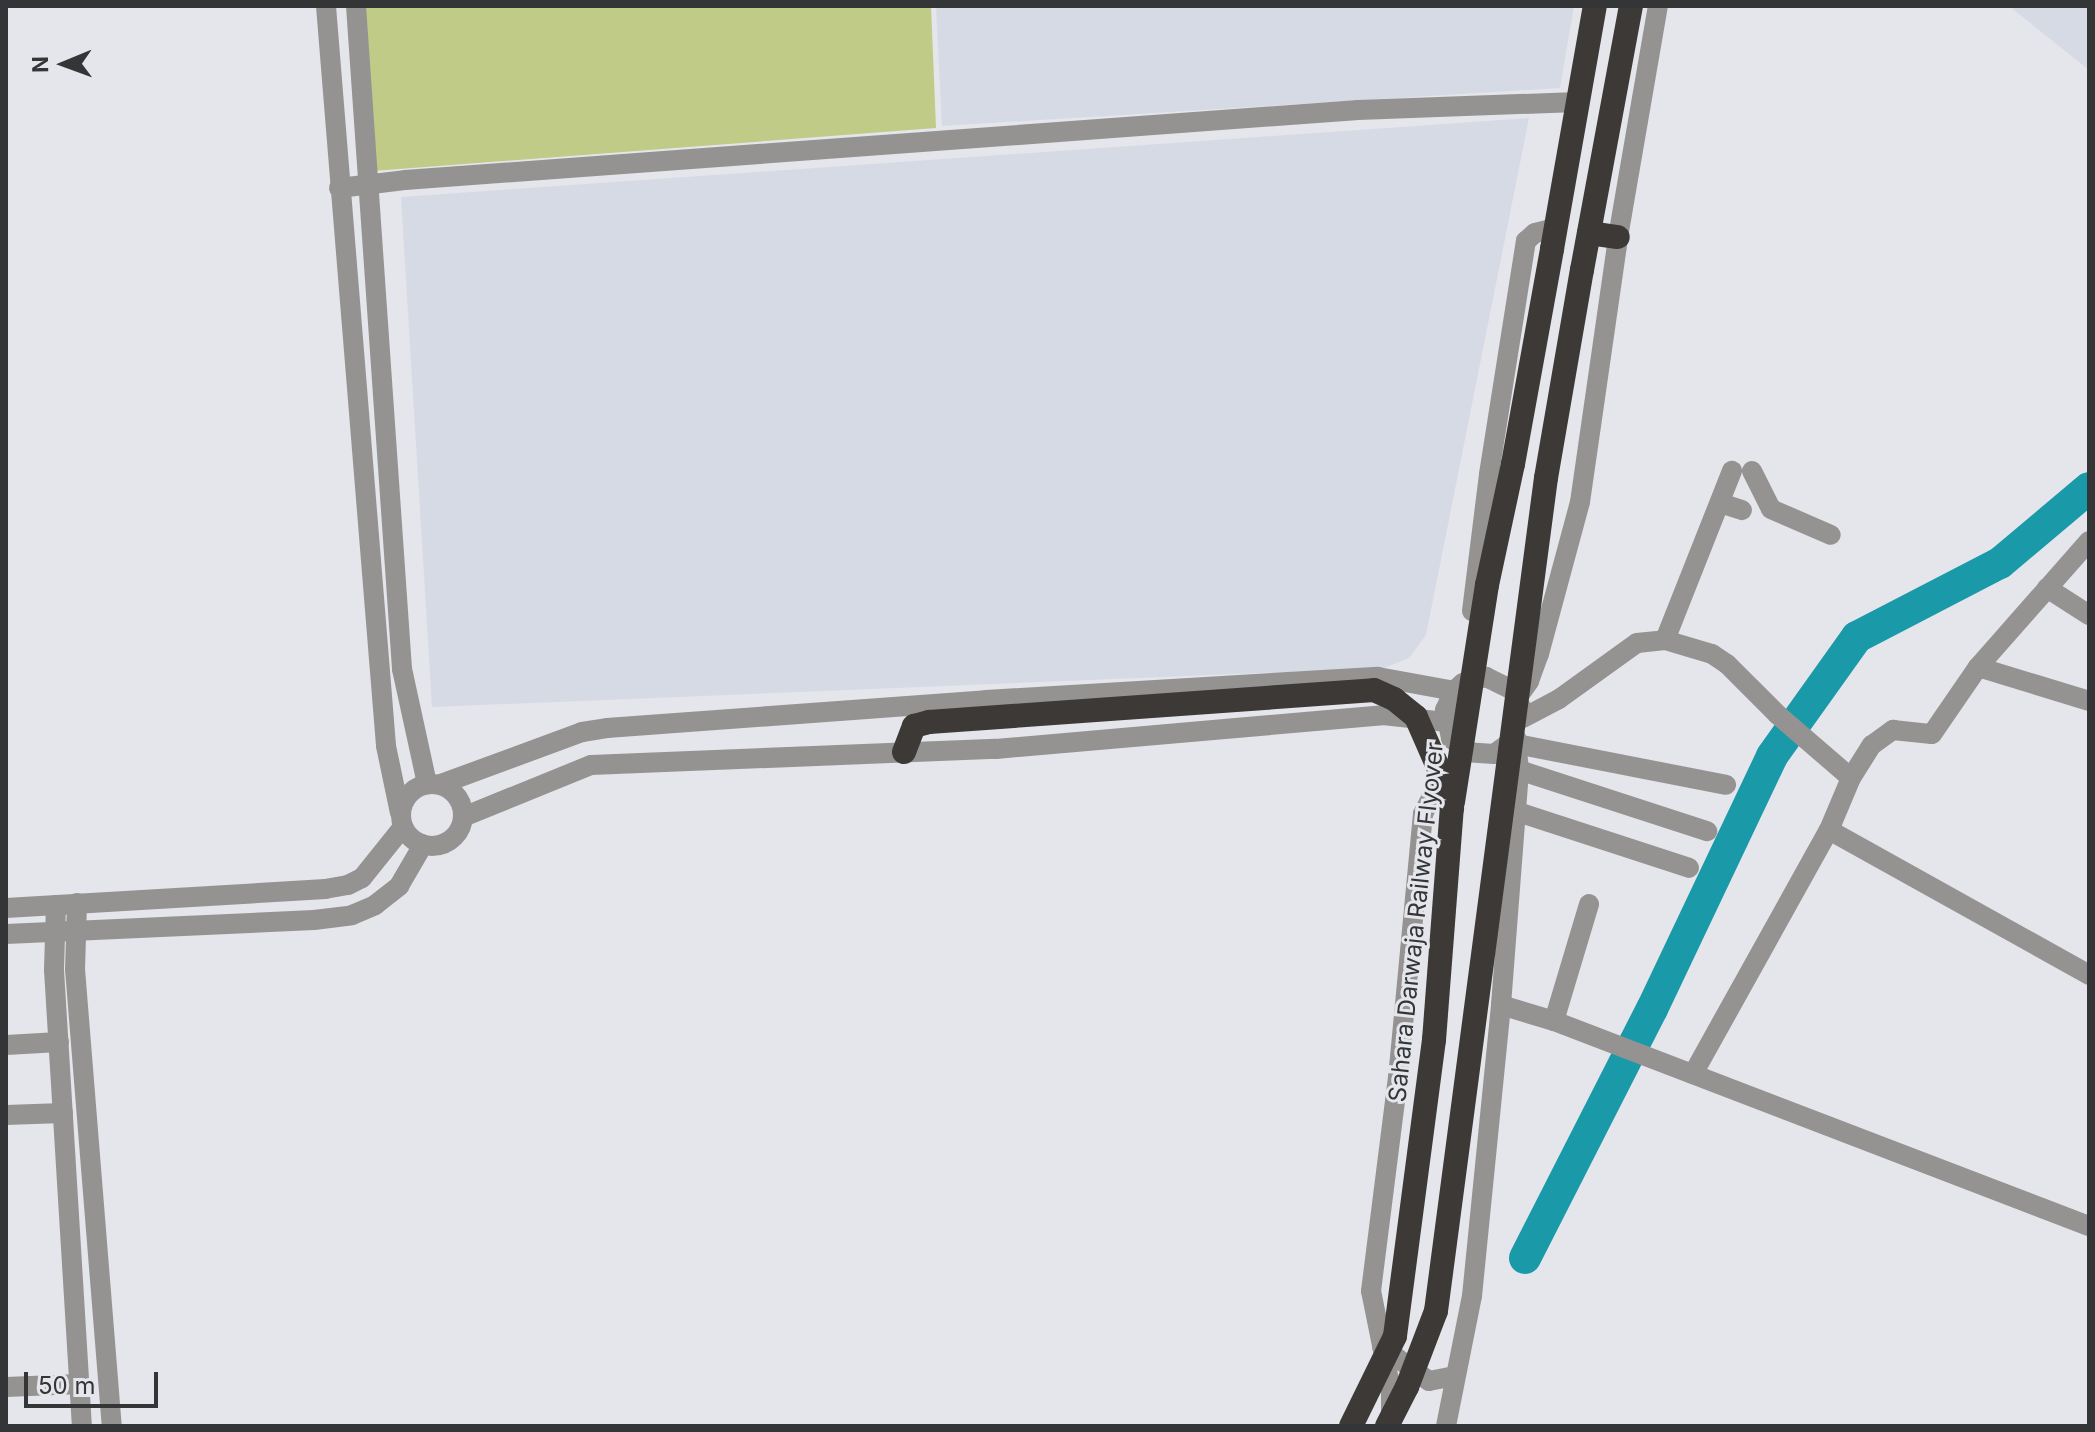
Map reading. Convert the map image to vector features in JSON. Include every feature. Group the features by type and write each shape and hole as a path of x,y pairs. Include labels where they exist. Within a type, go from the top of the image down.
{"highway":[{"name":"Sahara Darwaja Railway Flyover","path":"1351,1426 1395,1336 1434,1040 1452,808 1487,585 1513,464 1595,6"},
{"path":"1389,1426 1436,1311 1546,478 1631,6"},
{"path":"1589,233 1618,237"},
{"path":"904,752 914,726 929,722 1374,690 1394,699 1416,717 1452,808"}],"street":[{"path":"326,6 386,746 402,820 411,838 423,845 437,846 450,841 459,831 463,817 461,803 453,791 434,784"},
{"path":"356,6 402,669 434,784"},
{"path":"1518,697 1529,681 1539,654 1580,502 1618,237 1658,6"},
{"path":"339,188 1358,110 1578,102"},
{"path":"1554,239 1535,233 1526,241 1458,687 1448,700 1445,722 1457,744 1468,752 1494,754 1516,741 1726,785"},
{"path":"1665,640 1720,503 1742,471 1771,509 1831,535"},
{"path":"1720,503 1742,510"},
{"path":"1693,1074 1829,830 1851,778 1882,735 1893,730 1932,734 1978,667 2089,541"},
{"path":"2047,588 2089,615"},
{"path":"1523,718 1559,699 1637,643 1665,640 1712,654 1851,778"},
{"path":"1978,667 2089,701"},
{"path":"6,908 325,889 348,885 362,878 402,820 404,799 414,789 582,732 607,728 986,700 1378,677 1458,687 1486,677 1497,679 1518,697 1523,718 1516,741 1519,770 1501,1005 1472,1296 1446,1426"},
{"path":"463,817 591,765 996,749 1383,715 1445,722"},
{"path":"1389,1426 1391,1390 1371,1291 1398,1078 1423,814 1457,744"},
{"path":"1519,770 1707,831"},
{"path":"1515,811 1689,868"},
{"path":"1829,830 2089,975"},
{"path":"6,934 314,920 352,915 375,905 399,886 423,845"},
{"path":"77,903 75,969 112,1426"},
{"path":"1554,1021 1589,904"},
{"path":"56,905 59,1042 82,1426"},
{"path":"1501,1005 1600,1038 2089,1226"},
{"path":"6,1045 59,1042"},
{"path":"62,1090 85,1087"},
{"path":"6,1115 63,1113"},
{"path":"1382,1347 1429,1381 1455,1376"},
{"path":"6,1387 80,1384"}],"shaded area":[{"path":"936,6 1574,6 1560,88 942,126"},
{"path":"2009,6 2089,6 2089,70"},
{"path":"1529,118 1426,635 1409,658 1384,668 432,707 401,197"}],"green space":[{"path":"362,6 931,6 936,128 373,171"}],"waterway":[{"path":"1525,1258 1652,1009 1772,756 1857,637 2000,563 2089,488"}]}
